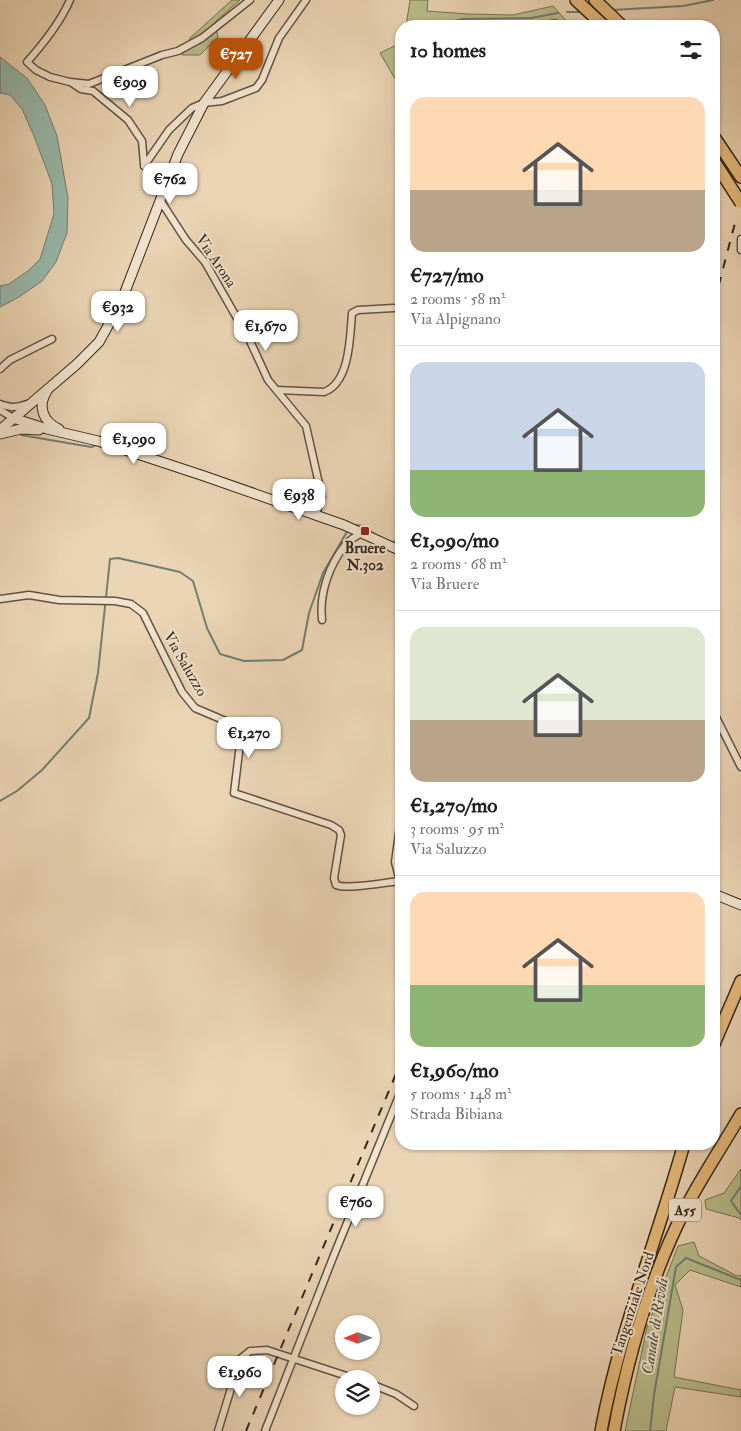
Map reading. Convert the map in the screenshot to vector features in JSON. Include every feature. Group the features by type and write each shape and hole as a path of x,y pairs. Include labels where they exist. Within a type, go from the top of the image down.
{"highway":[{"path":"576,0 598,20"},
{"path":"595,0 616,20"},
{"path":"720,145 741,177"},
{"path":"720,170 741,203"},
{"path":"720,1030 741,981"},
{"name":"Tangenziale Nord","path":"614,1431 633,1346 668,1246 684,1212 741,1114"},
{"name":"Tangenziale Nord","path":"600,1431 630,1313 663,1216 682,1150"}],"street":[{"path":"70,0 64,13 39,49 27,62 36,70 50,77 89,84 162,55 178,51 202,38 250,0"},
{"path":"0,430 99,342 125,292 178,154 204,103 279,0"},
{"path":"70,82 81,89 93,92 128,120 142,141 144,166 169,130 192,108 204,103 222,101 256,88 262,80 279,38 306,0"},
{"name":"Via Arona","path":"160,200 186,240 205,262 250,341 268,380 306,426 322,497 316,514"},
{"path":"741,239 741,250"},
{"path":"276,390 324,392 331,390 340,378 348,359 352,314 358,310 394,308"},
{"path":"0,369 10,360 52,339"},
{"path":"50,387 42,401 42,414 54,427 70,434"},
{"path":"0,404 18,407 33,401"},
{"path":"0,410 14,418 47,429 98,441 316,514 395,548"},
{"path":"0,434 21,429 47,429"},
{"path":"322,620 320,606 322,595 338,555 347,543 362,533"},
{"name":"Via Saluzzo","path":"0,599 29,595 59,600 106,601 131,604 143,613 182,692 195,708 242,728 234,793 331,825 339,830 341,836 334,878 336,885 340,887 395,882"},
{"path":"720,725 741,767"},
{"path":"720,896 741,905"},
{"path":"265,1431 395,1106"},
{"path":"218,1431 242,1356 250,1351 262,1349 335,1372"},
{"path":"380,1388 396,1394 414,1406"}],"green space":[{"path":"232,0 240,0 215,22 218,37 200,55 182,55 190,38"},
{"path":"410,0 428,0 427,11 468,14 513,15 553,6 566,20 557,19 407,20"},
{"path":"395,46 395,79 380,53"},
{"path":"741,1169 741,1220 706,1209 705,1200 724,1193"},
{"path":"694,1242 699,1256 737,1276 741,1275 741,1287 690,1270 675,1285 683,1310 674,1377 741,1390 741,1397 675,1387 666,1431 625,1431 647,1327 678,1246"}],"water":[{"path":"0,57 27,78 45,105 57,136 68,198 67,233 56,262 42,281 0,307 0,286 9,284 28,271 40,259 54,214 52,184 22,109 10,95 0,93"}],"waterway":[{"path":"612,10 683,6 713,0"},
{"path":"567,12 582,12"},
{"path":"459,20 531,18 558,13"},
{"path":"21,435 91,447 97,445"},
{"path":"355,525 364,526 377,536"},
{"path":"0,801 17,791 42,770 89,718 98,673 110,559 118,558 180,572 193,581 207,628 220,654 244,661 283,660 302,650 309,613 323,573 348,530"},
{"path":"391,542 395,542"},
{"name":"Canale di Rivoli","path":"741,1186 731,1201 741,1215"},
{"name":"Canale di Rivoli","path":"650,1431 654,1395 676,1267 686,1258 741,1280"}],"railway":[{"path":"720,280 735,223"},
{"path":"246,1431 395,1076"}],"place":[{"name":"Bruere N.302","path":"365,531"}]}
